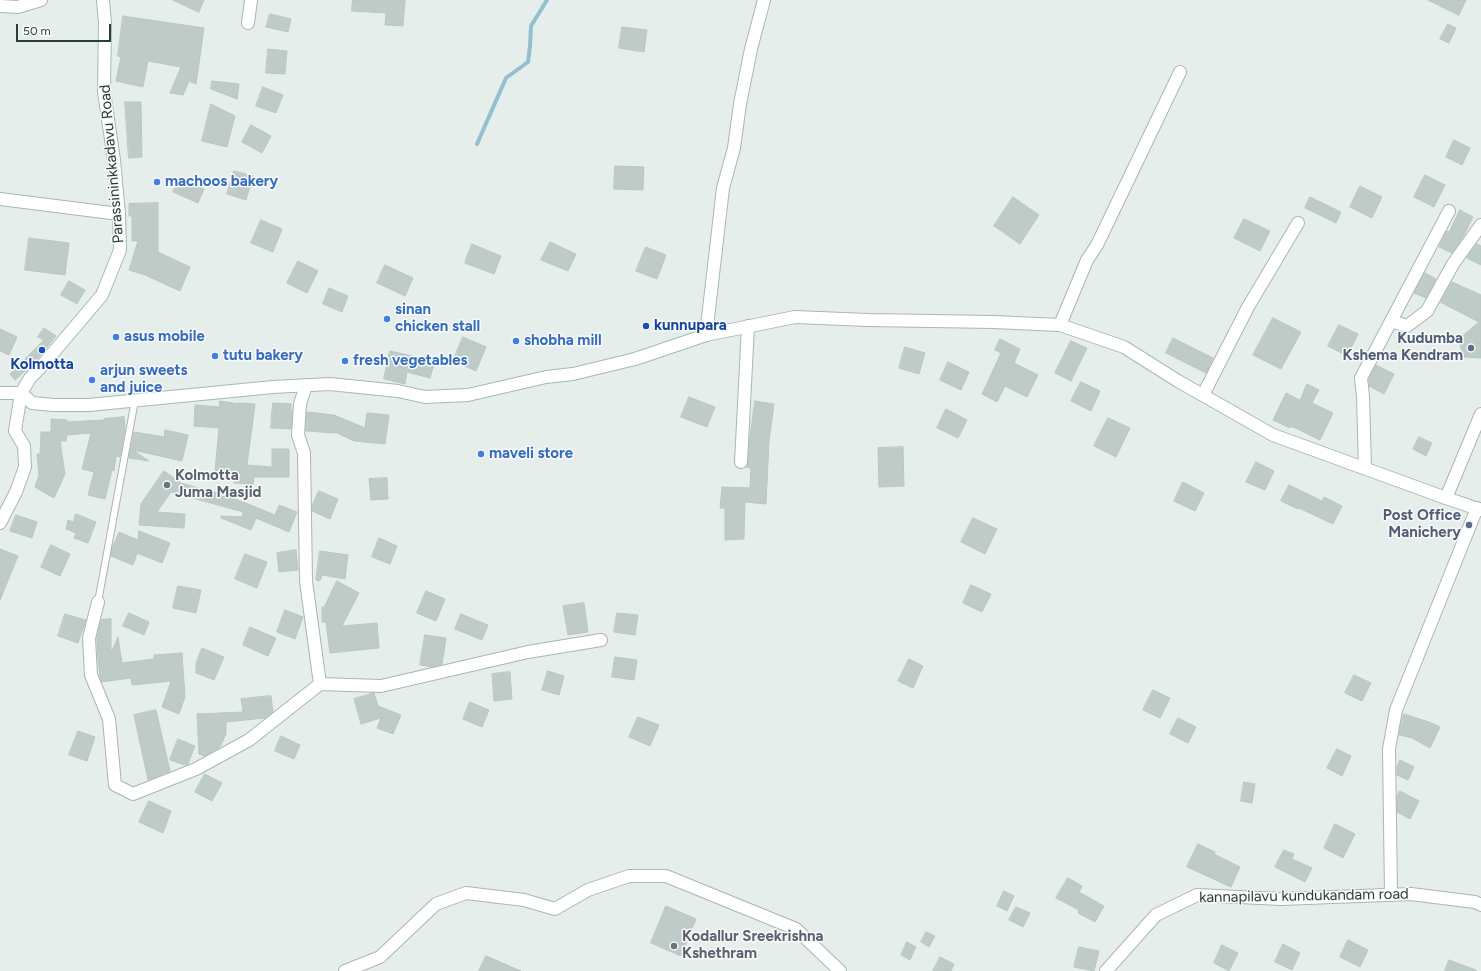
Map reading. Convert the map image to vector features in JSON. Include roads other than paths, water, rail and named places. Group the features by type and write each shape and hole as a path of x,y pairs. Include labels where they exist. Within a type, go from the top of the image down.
{"street":[{"path":"0,6 18,7 41,0"},
{"name":"Parassininkkadavu Road","path":"22,393 30,378 42,367 102,295 120,250 119,214 114,160 104,92 105,22 103,0"},
{"path":"248,23 251,0"},
{"path":"706,335 723,188 734,148 740,104 751,49 764,0"},
{"path":"1060,325 1087,260 1097,245 1180,72"},
{"path":"0,199 119,214"},
{"path":"1365,468 1361,378 1448,211"},
{"path":"1204,395 1248,307 1298,223"},
{"path":"1391,321 1408,326 1427,310 1453,264 1481,225"},
{"path":"0,393 22,393 32,403 53,405 89,405 306,385 337,385 398,391 426,397 468,396 546,377 573,374 635,359 706,335 795,317 1060,325 1124,347 1272,435 1479,509 1396,710 1389,749 1391,895"},
{"path":"741,462 748,326"},
{"path":"306,385 300,404 298,434 304,454 306,581 320,684"},
{"path":"0,524 16,492 25,467 24,446 15,431 22,393"},
{"path":"1446,498 1481,414"},
{"path":"98,602 89,638 91,675 109,719 115,785 133,794 196,769 249,740 320,684 381,686 528,652 601,640"},
{"path":"345,971 380,957 436,904 466,893 524,900 554,909 588,890 629,876 666,876 796,929 840,971"},
{"name":"kannapilavu kundukandam road","path":"1106,971 1156,915 1197,895 1281,899 1411,894 1475,902 1481,905"}],"lane":[{"path":"98,602 134,400"}],"waterway":[{"path":"477,144 506,78 528,62 531,26 547,0"}],"place":[{"name":"machoos bakery","path":"157,182"},
{"name":"sinan chicken stall","path":"387,319"},
{"name":"kunnupara","path":"646,326"},
{"name":"asus mobile","path":"116,337"},
{"name":"shobha mill","path":"516,341"},
{"name":"Kudumba Kshema Kendram","path":"1471,348"},
{"name":"Kolmotta","path":"42,350"},
{"name":"tutu bakery","path":"215,356"},
{"name":"fresh vegetables","path":"345,361"},
{"name":"arjun sweets and juice","path":"92,380"},
{"name":"maveli store","path":"481,454"},
{"name":"Kolmotta Juma Masjid","path":"167,485"},
{"name":"Post Office Manichery","path":"1469,525"},
{"name":"Kodallur Sreekrishna Kshethram","path":"674,946"}]}
